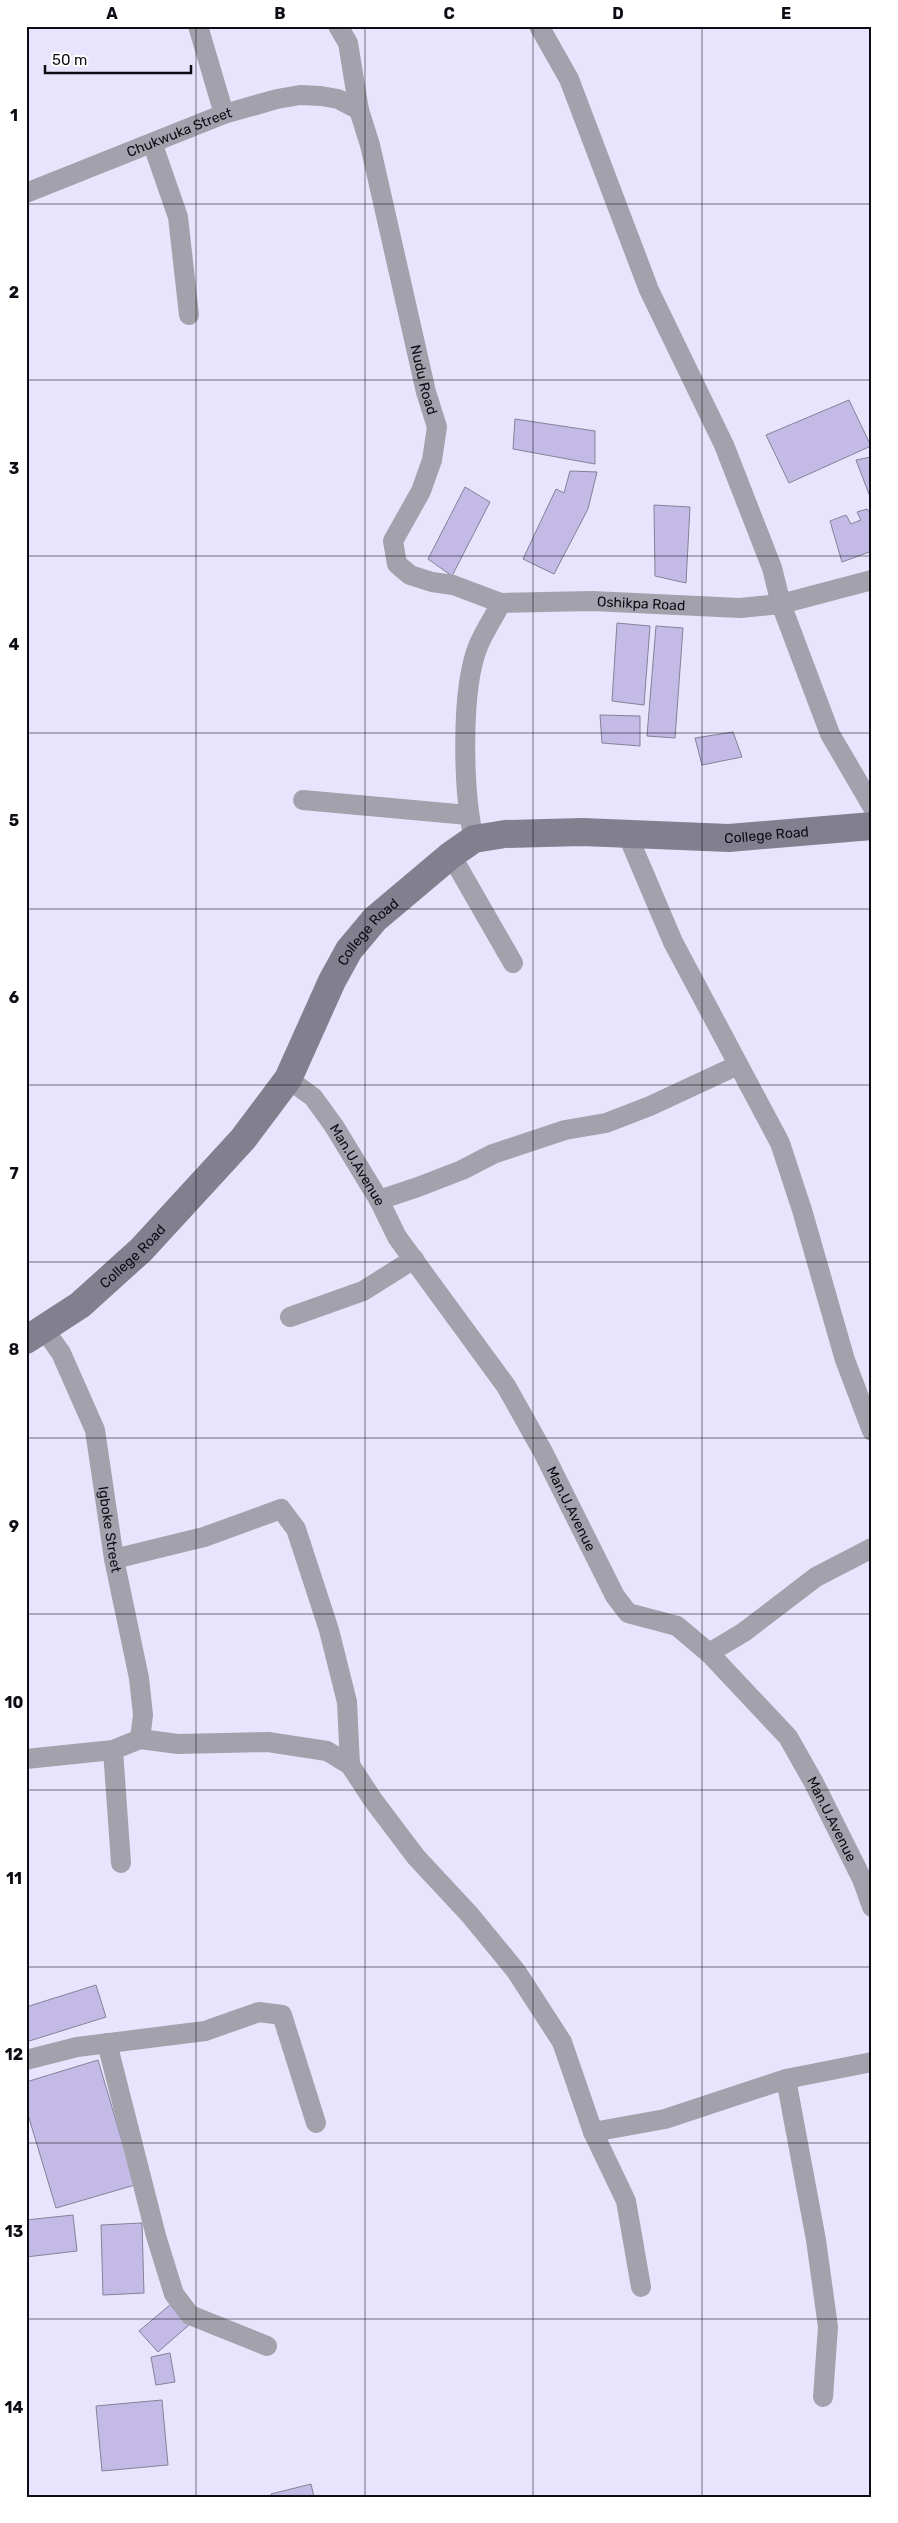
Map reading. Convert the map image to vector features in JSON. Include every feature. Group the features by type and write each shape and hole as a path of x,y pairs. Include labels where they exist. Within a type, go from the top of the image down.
{"main road":[{"name":"College Road","path":"35,1334 80,1305 141,1250 243,1139 288,1080 332,981 349,950 376,919 451,855 471,827 505,834 582,832 628,836 730,838 872,826"}],"street":[{"path":"198,26 224,114"},
{"name":"Nudu Road","path":"338,26 348,43 358,110 372,153 426,392 437,427 432,460 421,491 392,540 397,564 410,575 432,582 453,585 501,603"},
{"path":"538,26 569,79 586,119 649,290 724,445 772,568 781,604 830,734 872,806"},
{"name":"Chukwuka Street","path":"26,193 224,114 300,95 338,99 358,110"},
{"path":"152,144 178,217 189,315"},
{"name":"Oshikpa Road","path":"501,603 592,601 740,608 781,604 872,580"},
{"path":"303,800 471,827 466,755 469,686 478,645 501,603"},
{"path":"628,836 673,942 780,1143 802,1210 844,1360 872,1431"},
{"path":"451,855 513,963"},
{"path":"379,1200 418,1188 462,1170 493,1154 565,1130 606,1123 650,1106 738,1065"},
{"name":"Man.U.Avenue","path":"288,1080 313,1097 334,1126 379,1200 397,1237 506,1386 543,1452 615,1596 628,1613 677,1626 709,1653 788,1737 814,1783 862,1879 872,1907"},
{"path":"290,1317 363,1291 414,1259"},
{"name":"Igboke Street","path":"35,1334 61,1353 95,1430 114,1558 138,1678 142,1715 140,1739"},
{"path":"114,1558 204,1536 281,1509 296,1529 329,1630 347,1702 350,1765"},
{"path":"709,1653 744,1632 816,1577 872,1548"},
{"path":"26,1758 113,1750 140,1739 178,1744 268,1742 327,1751 350,1765 373,1800 416,1857 470,1915 516,1971 562,2042 593,2132 626,2201 641,2287"},
{"path":"113,1750 121,1863"},
{"path":"26,2060 77,2046 205,2030 259,2012 282,2015 316,2123"},
{"path":"107,2043 156,2236 174,2294 190,2315 267,2346"},
{"path":"593,2132 665,2119 786,2079 872,2062"},
{"path":"786,2079 816,2240 828,2327 823,2397"}],"building":[{"path":"849,400 871,446 789,483 766,435"},
{"path":"515,419 595,431 595,464 513,449"},
{"path":"871,457 872,459 872,502 856,460"},
{"path":"570,471 597,472 588,509 554,574 523,559 556,489 564,493"},
{"path":"465,487 490,502 452,576 428,559"},
{"path":"654,505 690,507 686,583 655,576"},
{"path":"867,509 872,516 872,551 842,562 830,521 846,515 851,524 861,520 857,512"},
{"path":"617,623 650,626 644,705 612,701"},
{"path":"656,626 683,628 675,738 647,736"},
{"path":"600,715 640,716 640,746 602,743"},
{"path":"733,732 742,757 702,765 695,738"},
{"path":"96,1985 106,2017 26,2042 26,2007"},
{"path":"98,2060 135,2185 56,2208 26,2108 26,2082"},
{"path":"73,2215 77,2251 26,2257 26,2220"},
{"path":"142,2223 144,2293 103,2295 101,2225"},
{"path":"171,2304 189,2325 158,2352 139,2331"},
{"path":"170,2353 175,2382 156,2385 151,2357"},
{"path":"162,2400 168,2465 102,2471 96,2406"},
{"path":"311,2484 314,2497 272,2497 271,2494"}]}
